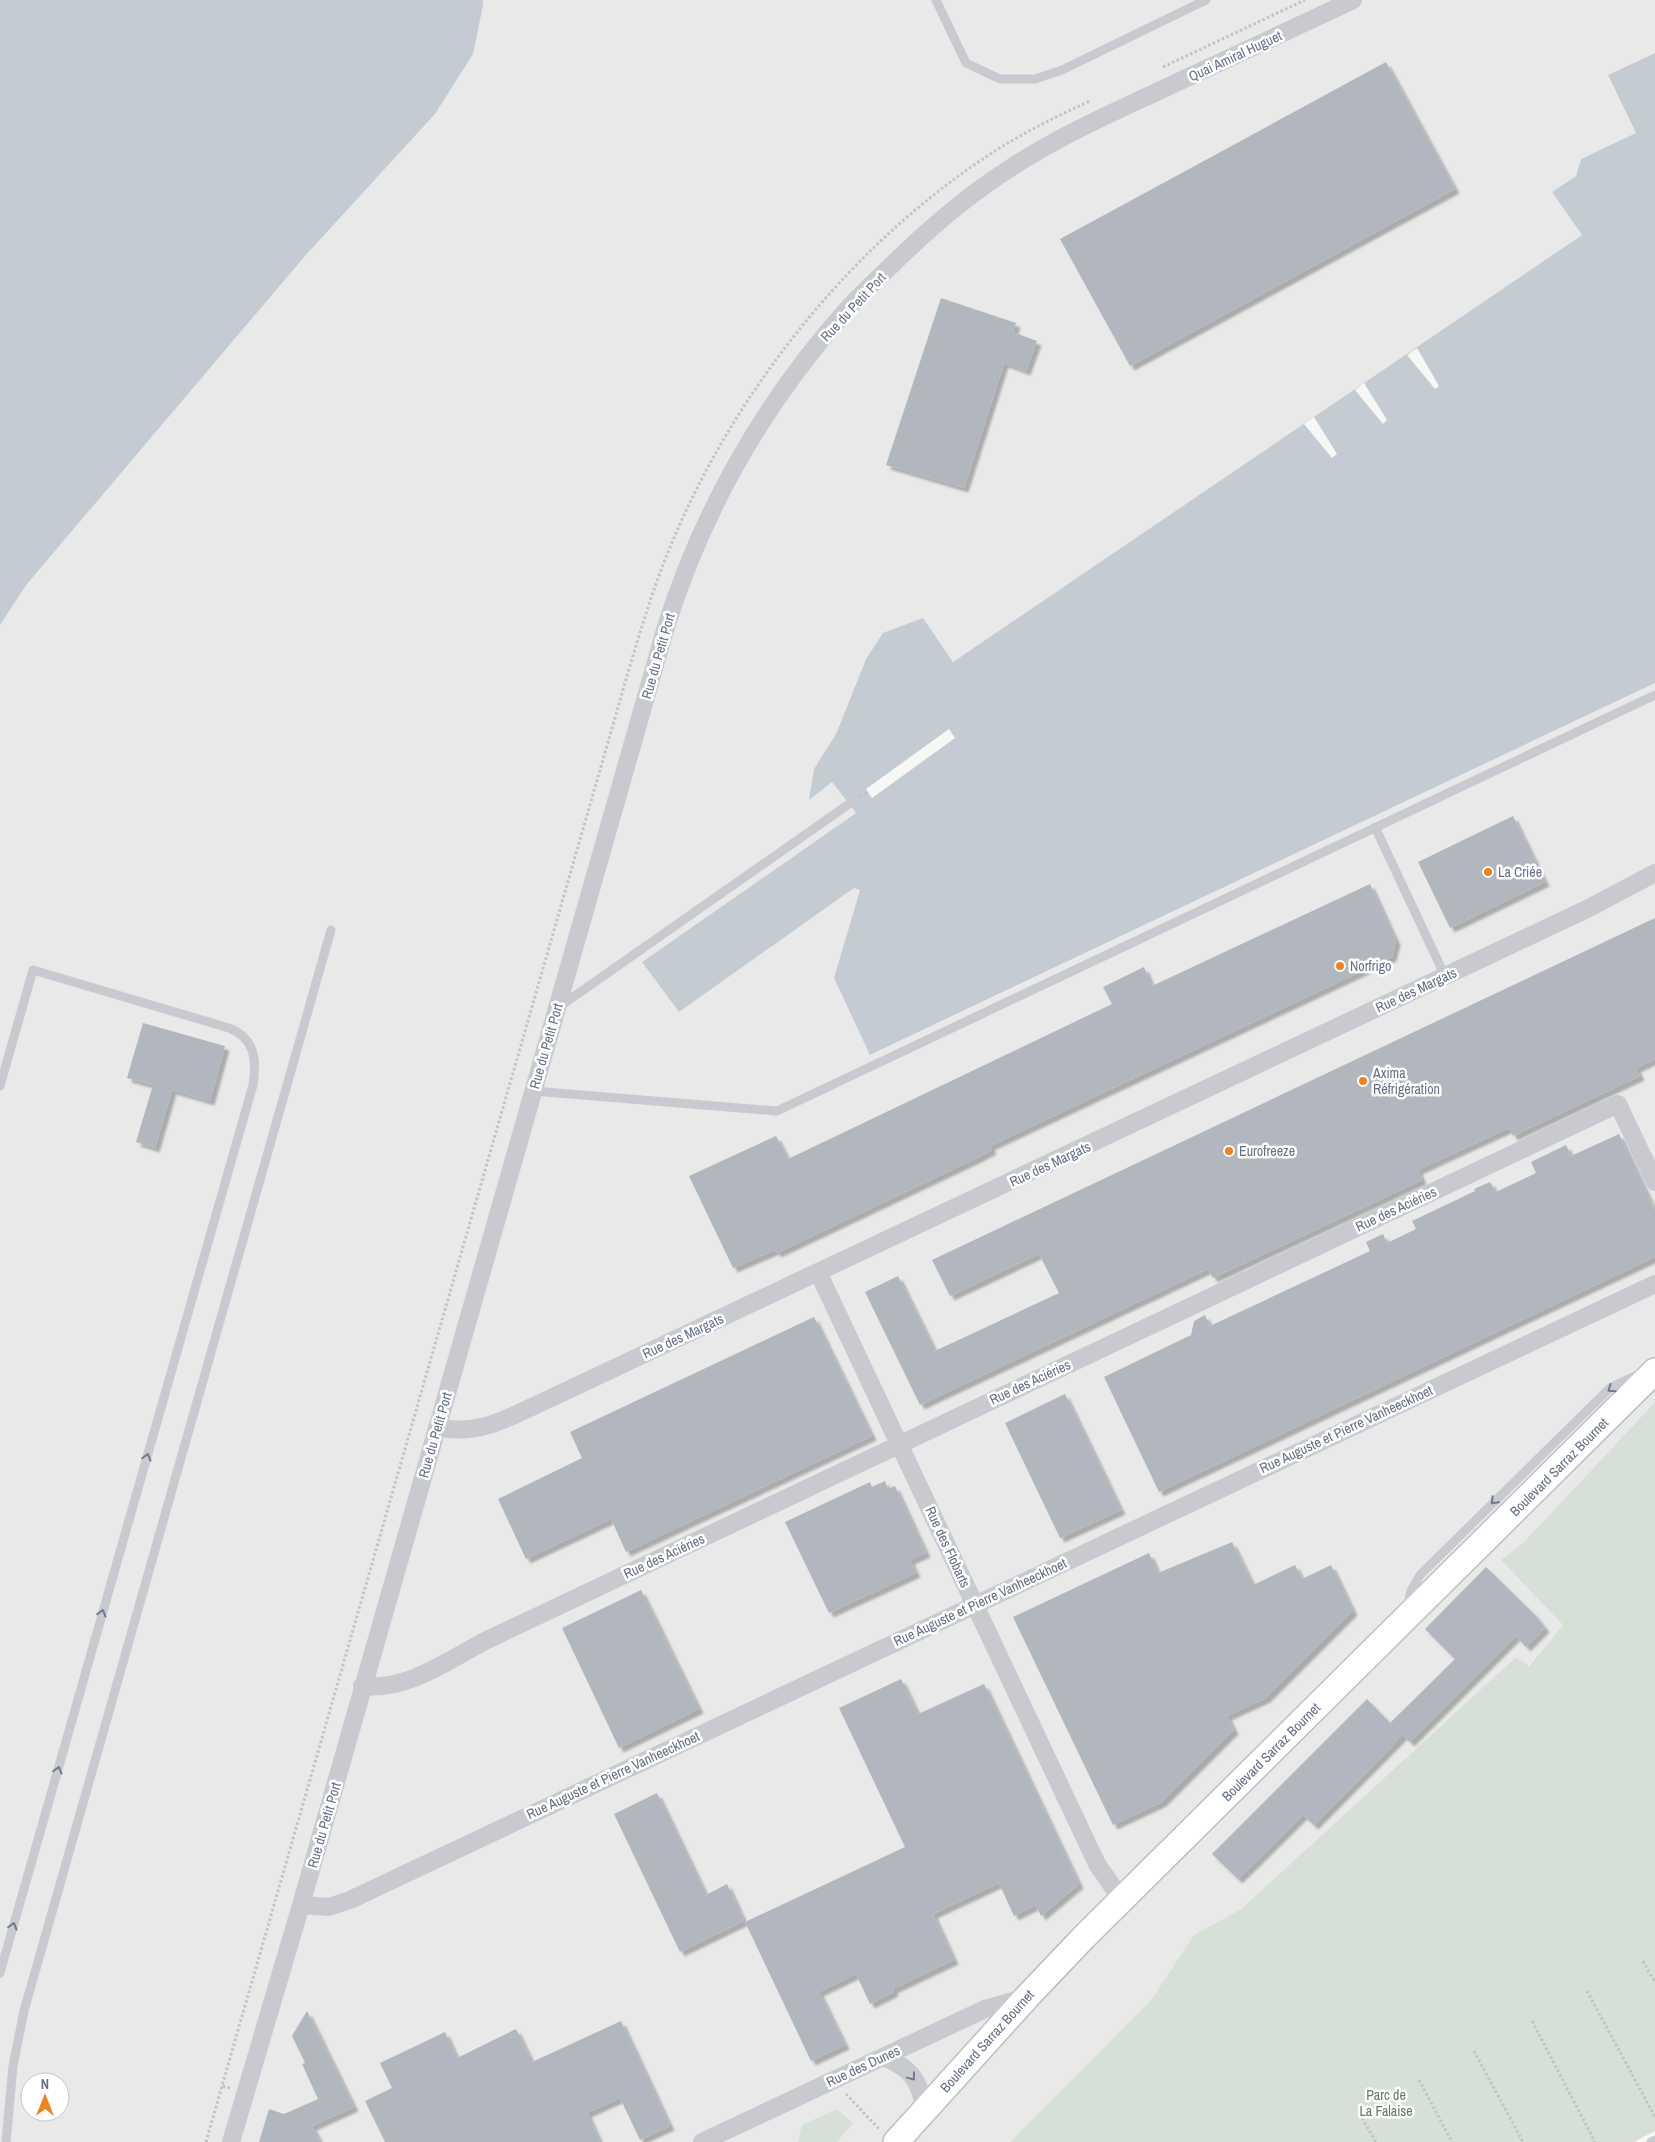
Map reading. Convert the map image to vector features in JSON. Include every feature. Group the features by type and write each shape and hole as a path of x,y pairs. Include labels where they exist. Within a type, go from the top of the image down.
{"street":[{"name":"Quai Amiral Huguet","path":"1116,111 1353,0"},
{"name":"Rue du Petit Port","path":"231,2142 301,1905 362,1686 676,595 712,508 769,411 813,350 844,312 921,237 964,201 1013,166 1116,111"},
{"name":"Rue des Margats","path":"437,1427 466,1431 499,1421 549,1399 1587,909 1655,873"},
{"name":"Rue des Aciéries","path":"362,1686 385,1687 404,1682 494,1636 1618,1104 1655,1182"},
{"name":"Rue des Flobarts","path":"818,1272 1097,1864 1122,1900"},
{"name":"Rue Auguste et Pierre Vanheeckhoet","path":"301,1905 329,1907 350,1900 1655,1284"},
{"name":"Boulevard Sarraz Bournet","path":"891,2139 925,2110 1027,1997 1122,1900 1655,1369"},
{"name":"Rue des Dunes","path":"702,2142 986,2009 1027,1997"},
{"path":"883,2057 901,2065 913,2075 921,2090 925,2110"}],"lane":[{"path":"936,0 966,63 1000,78 1035,79 1062,70 1206,0"},
{"path":"533,1091 778,1111 1655,695"},
{"path":"557,1008 849,804"},
{"path":"1375,827 1445,976"},
{"path":"6,2142 12,2073 24,2011 332,930"},
{"path":"0,1086 34,970 229,1028 243,1035 255,1056 253,1085 0,1973"},
{"path":"1651,2142 1655,2140"}],"path":[{"path":"1154,71 1305,0"},
{"path":"206,2142 627,676 651,595 670,545 706,470 749,398 824,299 906,220 973,166 1036,126 1091,100"},
{"path":"1643,1961 1655,1983"},
{"path":"1587,1991 1655,2117"},
{"path":"1532,2020 1595,2142"},
{"path":"1474,2051 1523,2142"},
{"path":"833,2080 891,2139"},
{"path":"1419,2080 1452,2142"},
{"path":"222,2086 246,2091"},
{"path":"1362,2118 1376,2142"}],"shaded area":[{"path":"0,0 483,0 483,5 473,54 435,114 305,256 27,584 0,625"},
{"path":"483,0 1655,0 1655,53 1608,75 1636,133 1581,159 1576,176 1552,192 1582,235 953,662 923,618 866,659 836,734 814,770 810,799 832,782 856,813 642,962 679,1012 854,888 860,890 834,978 871,1055 1655,683 1655,1402 1524,1542 1502,1560 1563,1625 1528,1666 1516,1657 1241,1909 1194,1935 1151,2000 1010,2142 0,2142 0,625 27,584 305,256 435,114 483,5"},
{"path":"1655,53 1655,683 870,1055 834,978 860,890 854,888 679,1012 642,962 856,813 832,782 809,800 814,769 836,734 866,659 883,633 923,618 953,662 1582,235 1552,192 1576,176 1581,159 1636,133 1608,75"}],"green space":[{"name":"Parc de La Falaise","path":"1655,1402 1655,2131 1634,2142 1010,2142 1151,2000 1194,1935 1241,1909 1516,1657 1529,1666 1563,1625 1501,1560 1524,1542"},
{"path":"837,2109 853,2123 837,2142 798,2142 802,2125"}],"pier":[{"path":"1417,348 1439,386 1435,389 1407,355"},
{"path":"1364,383 1387,420 1383,424 1355,390"},
{"path":"1314,417 1337,454 1332,458 1304,424"},
{"path":"949,729 955,738 872,798 866,789"}],"building":[{"path":"1386,62 1455,189 1130,366 1060,239"},
{"path":"941,298 1016,323 1013,332 1037,341 1026,371 1004,363 964,488 886,465"},
{"path":"1513,816 1545,882 1450,928 1418,862"},
{"path":"1370,884 1396,941 1392,957 990,1146 992,1150 977,1158 777,1253 775,1250 733,1268 689,1176 776,1136 788,1159 1112,1004 1103,987 1144,967 1152,986"},
{"path":"1655,918 1655,1059 1636,1068 1640,1076 1513,1136 1509,1128 1418,1170 1422,1180 1213,1278 1208,1269 920,1405 865,1292 898,1276 935,1351 1059,1293 1039,1254 950,1296 932,1260"},
{"path":"143,1023 225,1046 210,1101 172,1090 155,1148 136,1142 153,1085 127,1078"},
{"path":"1619,1134 1655,1211 1655,1257 1159,1492 1104,1377 1191,1335 1194,1321 1205,1315 1210,1326 1370,1251 1366,1242 1383,1234 1387,1243 1416,1229 1412,1221 1475,1191 1474,1189 1490,1182 1496,1192 1536,1173 1531,1162 1566,1145 1571,1156"},
{"path":"814,1317 872,1436 626,1552 611,1519 526,1559 498,1499 582,1458 570,1432"},
{"path":"1065,1394 1121,1510 1060,1538 1005,1423"},
{"path":"885,1481 888,1489 895,1486 926,1553 910,1560 916,1573 829,1613 785,1522 870,1482 872,1487"},
{"path":"1232,1542 1253,1585 1295,1565 1302,1579 1331,1565 1353,1611 1266,1698 1227,1716 1234,1730 1162,1802 1113,1825 1013,1617 1149,1553 1158,1573"},
{"path":"1486,1567 1536,1616 1545,1628 1526,1647 1516,1636 1410,1742 1403,1735 1314,1825 1303,1815 1238,1879 1212,1854 1367,1699 1390,1723 1455,1659 1425,1629"},
{"path":"641,1590 699,1709 619,1748 562,1628"},
{"path":"901,1679 918,1714 984,1684 1079,1884 1041,1916 1036,1905 1014,1916 999,1883 933,1914 954,1960 893,1989 894,1992 870,2004 856,1974 819,1992 845,2045 811,2061 745,1922 905,1847 839,1708"},
{"path":"657,1793 706,1895 727,1884 744,1921 680,1952 614,1814"},
{"path":"307,2011 354,2107 312,2126 320,2142 259,2142 269,2109 284,2114 318,2099 302,2064 305,2063 292,2036"},
{"path":"621,2021 670,2126 640,2140 620,2098 587,2113 600,2142 385,2142 365,2101 392,2088 380,2063 445,2032 457,2058 516,2029 532,2062"}],"place":[{"name":"La Criée","path":"1488,872"},
{"name":"Norfrigo","path":"1340,966"},
{"name":"Axima Réfrigération","path":"1363,1081"},
{"name":"Eurofreeze","path":"1229,1151"}]}
